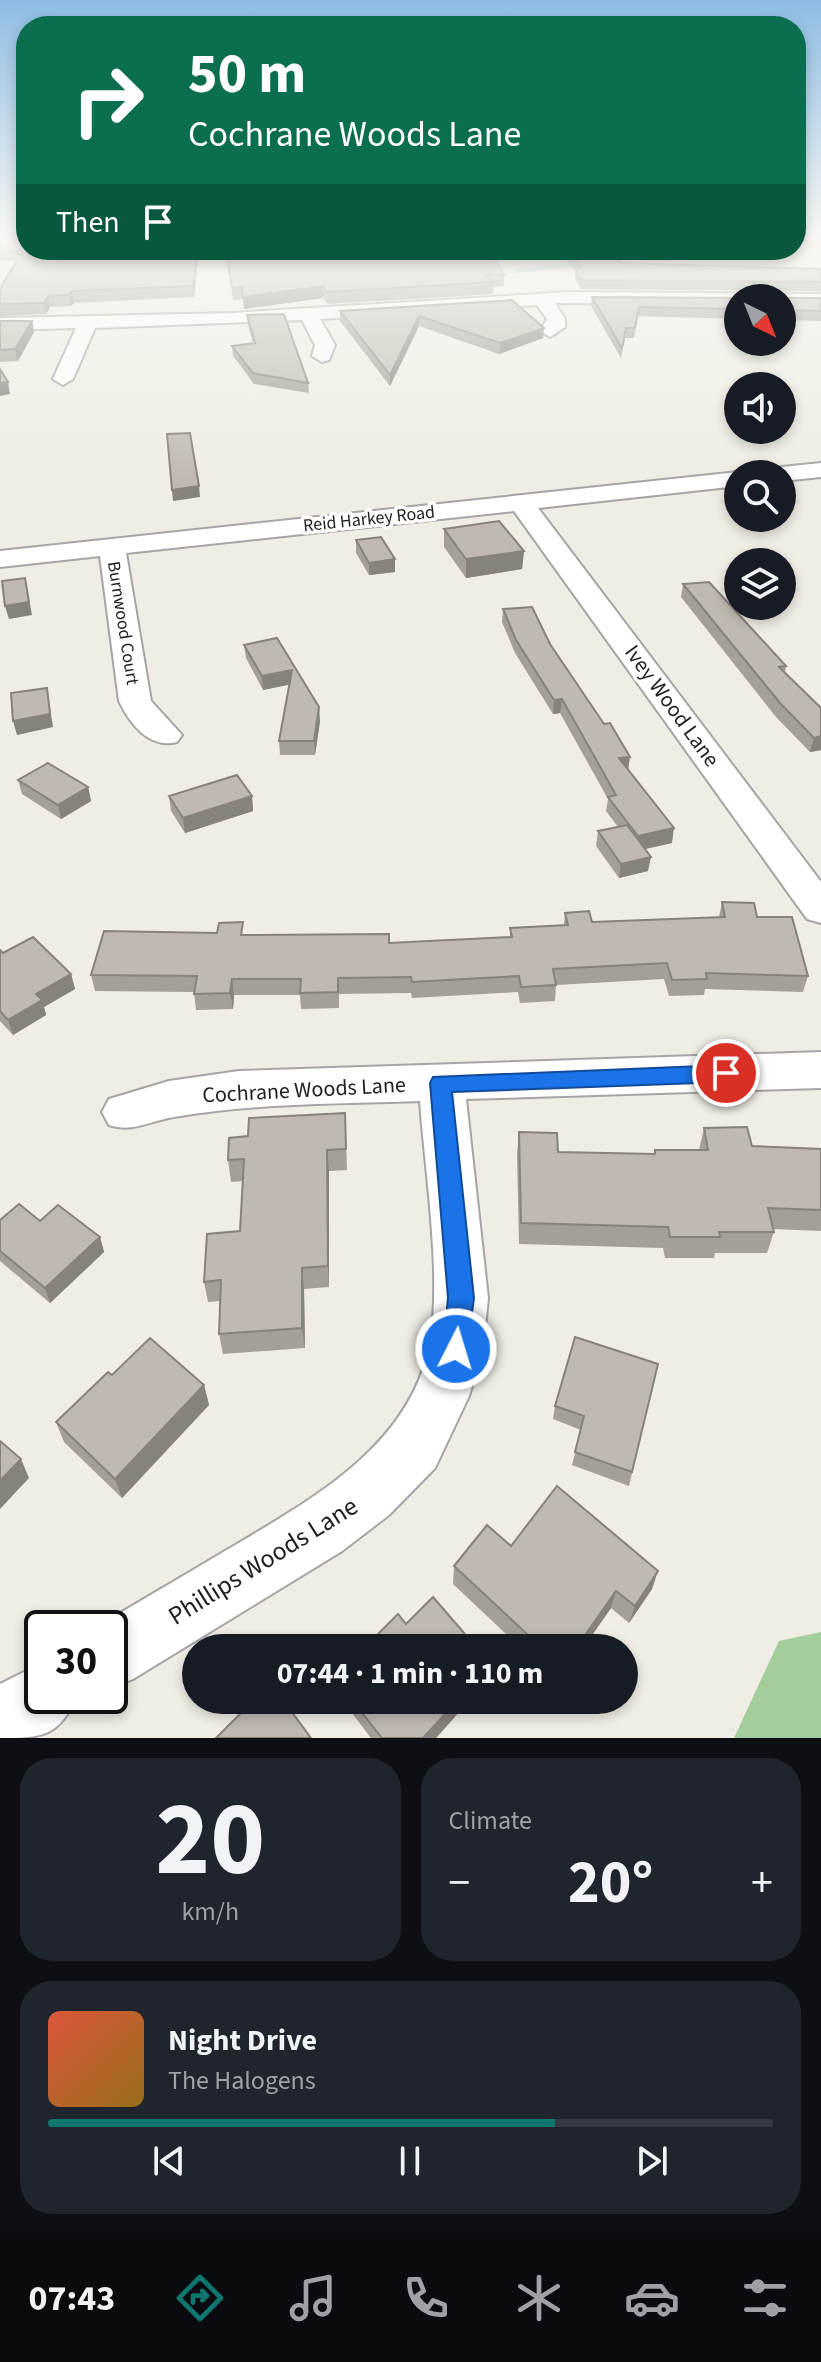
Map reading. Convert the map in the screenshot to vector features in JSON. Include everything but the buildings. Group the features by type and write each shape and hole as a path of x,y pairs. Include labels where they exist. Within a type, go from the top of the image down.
{"street":[{"path":"0,324 232,317"},
{"path":"310,317 325,345 322,356"},
{"path":"550,331 555,327 555,317"},
{"path":"63,379 88,323"},
{"path":"796,473 821,470"},
{"name":"Reid Harkey Road","path":"0,559 724,481"},
{"name":"Ivey Wood Lane","path":"521,503 821,910"},
{"name":"Burnwood Court","path":"112,547 135,701 142,715 165,735"},
{"name":"Cochrane Woods Lane","path":"125,1112 169,1099 239,1089 821,1070"},
{"name":"Phillips Woods Lane","path":"128,1645 320,1529 368,1494 414,1447 441,1396 456,1349 461,1298 441,1083"},
{"path":"0,1723 24,1708"}],"green space":[{"path":"821,1632 821,1738 734,1738 779,1641"}],"route":[{"path":"456,1349 461,1298 441,1083 726,1073"}]}
